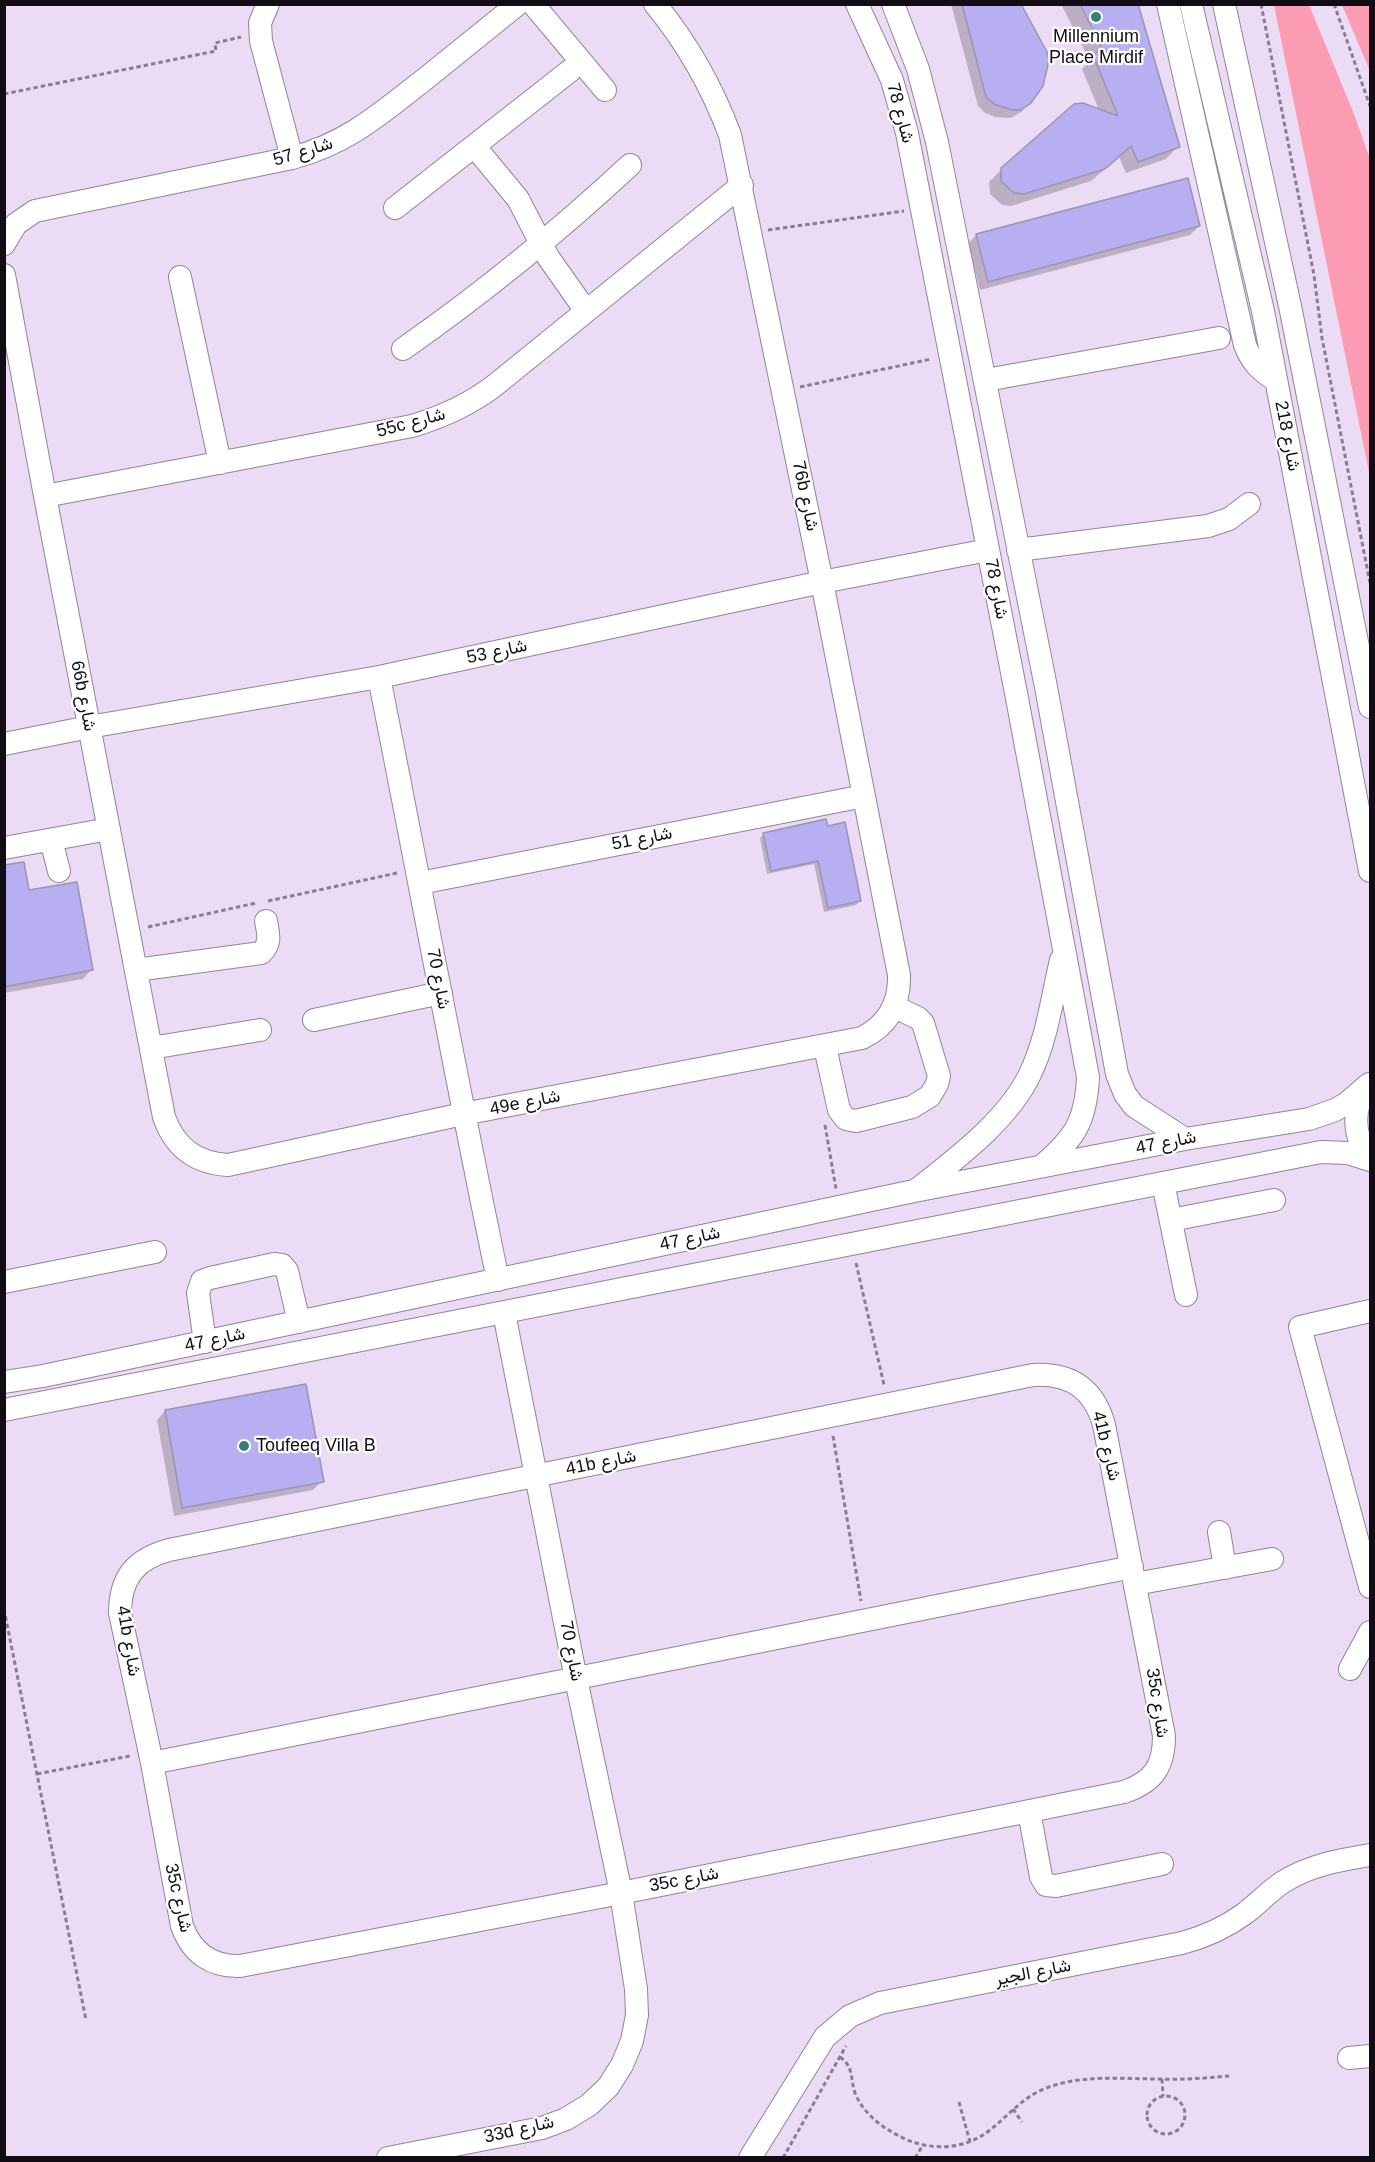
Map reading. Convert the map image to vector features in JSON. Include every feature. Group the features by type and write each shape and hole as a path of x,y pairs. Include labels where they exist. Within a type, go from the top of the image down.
{"street":[{"path":"268,4 262,15 260,32 292,158"},
{"name":"شارع 57","path":"4,244 9,233 25,216 46,208 292,158 328,147 362,128 518,4"},
{"path":"533,4 604,90"},
{"name":"76b شارع","path":"655,4 672,25 706,78 730,135 742,185 899,975 898,997 894,1007"},
{"name":"شارع 78","path":"857,4 882,54 898,97 907,133 1017,693 1063,953 1088,1077 1087,1102 1079,1126 1059,1151 1041,1167"},
{"name":"شارع 78","path":"893,4 913,53 927,101 986,380 1046,687 1117,1074 1125,1094 1134,1106 1185,1139"},
{"path":"1168,4 1245,345 1253,362 1276,380"},
{"name":"شارع 218","path":"1191,4 1263,311 1371,871"},
{"path":"1224,4 1290,306 1371,706"},
{"path":"395,208 571,69"},
{"path":"475,147 518,199 541,245 586,311"},
{"path":"403,349 450,316 541,245 630,165"},
{"name":"55c شارع","path":"45,496 412,426 447,414 471,402 494,386 742,185"},
{"path":"921,209 934,232 957,326 963,329 973,324"},
{"name":"66b شارع","path":"4,275 164,1117"},
{"path":"180,277 220,463"},
{"path":"986,380 1219,338"},
{"path":"965,435 973,431 981,435 994,484 1000,494 1009,501"},
{"path":"1018,550 1209,526 1229,519 1249,504"},
{"name":"شارع 53","path":"4,744 379,677 822,582 988,550"},
{"name":"شارع 70","path":"379,677 463,1114 498,1280"},
{"name":"شارع 51","path":"419,876 864,796"},
{"path":"4,848 109,829"},
{"path":"51,840 58,871"},
{"path":"136,970 261,953 269,939 263,908"},
{"path":"914,1191 980,1138 999,1118 1029,1077 1041,1049 1063,953"},
{"path":"314,1020 441,993"},
{"path":"825,1047 840,1110 846,1119 856,1121 919,1104 934,1090 939,1077 923,1023 918,1018 894,1007"},
{"name":"49e شارع","path":"164,1117 169,1131 187,1153 214,1164 228,1165 463,1114 851,1041 872,1033 889,1017 894,1007"},
{"path":"151,1048 260,1030"},
{"path":"1370,1083 1357,1106 1356,1118 1360,1142 1371,1158"},
{"name":"شارع 47","path":"4,1382 205,1342 914,1191 1185,1139 1309,1119 1347,1103 1370,1083"},
{"name":"شارع 47","path":"4,1410 1321,1152 1348,1153 1371,1158"},
{"path":"1163,1183 1186,1295"},
{"path":"1171,1220 1274,1200"},
{"path":"4,1282 155,1251"},
{"path":"205,1342 198,1293 202,1281 274,1264 282,1265 287,1270 299,1322"},
{"path":"1371,1311 1300,1327 1371,1587"},
{"name":"شارع 70","path":"504,1313 621,1893 636,1989"},
{"name":"41b شارع","path":"151,1757 120,1606 128,1576 146,1559 169,1550 1034,1375 1061,1377 1073,1382 1085,1390 1101,1412 1134,1576"},
{"path":"4,1391 43,1376"},
{"path":"1219,1532 1225,1568"},
{"path":"151,1757 576,1678 864,1621 1134,1576 1225,1568 1272,1559"},
{"name":"35c شارع","path":"151,1757 182,1926 194,1949 203,1958 227,1967 240,1966 621,1893 1138,1787 1150,1778 1159,1765 1164,1751 1164,1736 1134,1576"},
{"path":"1350,1669 1371,1632"},
{"path":"1029,1811 1041,1877 1046,1885 1056,1886 1162,1864"},
{"name":"شارع الجير","path":"750,2157 825,2037 850,2016 864,2008 1190,1941 1215,1932 1231,1923 1277,1886 1298,1874 1329,1862 1371,1855"},
{"name":"33d شارع","path":"388,2157 542,2128 566,2119 589,2105 608,2087 629,2049 637,2016 636,1989"}],"path":[{"path":"1261,4 1314,275 1322,338 1371,583"},
{"path":"1334,4 1371,106"},
{"path":"4,94 216,51 215,43 260,32"},
{"path":"752,232 921,209"},
{"path":"783,390 949,355"},
{"path":"129,931 263,908 419,876"},
{"path":"823,1117 838,1207"},
{"path":"852,1244 888,1405"},
{"path":"829,1416 864,1621"},
{"path":"4,1609 86,2020"},
{"path":"37,1774 151,1757"},
{"path":"783,2157 846,2046"},
{"path":"840,2057 850,2067 855,2093 865,2110 893,2133 923,2145 949,2146 970,2142 989,2131 1033,2094 1069,2082 1112,2078 1162,2079 1229,2076"},
{"path":"1162,2079 1163,2097"},
{"path":"1169,2096 1180,2102 1185,2113 1185,2120 1178,2130 1166,2134 1154,2130 1147,2114 1152,2102 1163,2097 1169,2096"},
{"path":"959,2102 970,2142"},
{"path":"1013,2109 1022,2122"},
{"path":"915,2157 923,2145"}],"shaded area":[{"path":"1274,5 1309,5 1370,159 1370,477"},
{"path":"1342,5 1370,5 1370,71"}],"building":[{"path":"962,4 1021,4 1049,60 1043,86 1031,103 1021,110 1012,110 994,104 986,97"},
{"path":"1080,4 1138,4 1180,147 1138,162 1131,146 1105,169 1024,194 1014,193 1001,181 1001,168 1074,104 1083,103 1118,116 1093,55 1102,48"},
{"path":"1188,178 1200,226 988,282 976,234"},
{"path":"826,819 828,826 845,822 861,901 828,908 818,861 771,871 763,833"},
{"path":"24,862 29,890 77,882 93,970 4,987 4,865"},
{"name":"Toufeeq Villa B","path":"306,1384 324,1482 182,1508 165,1410"}],"place":[{"name":"Millennium Place Mirdif","path":"1096,17"},
{"name":"Toufeeq Villa B","path":"244,1446"}]}
